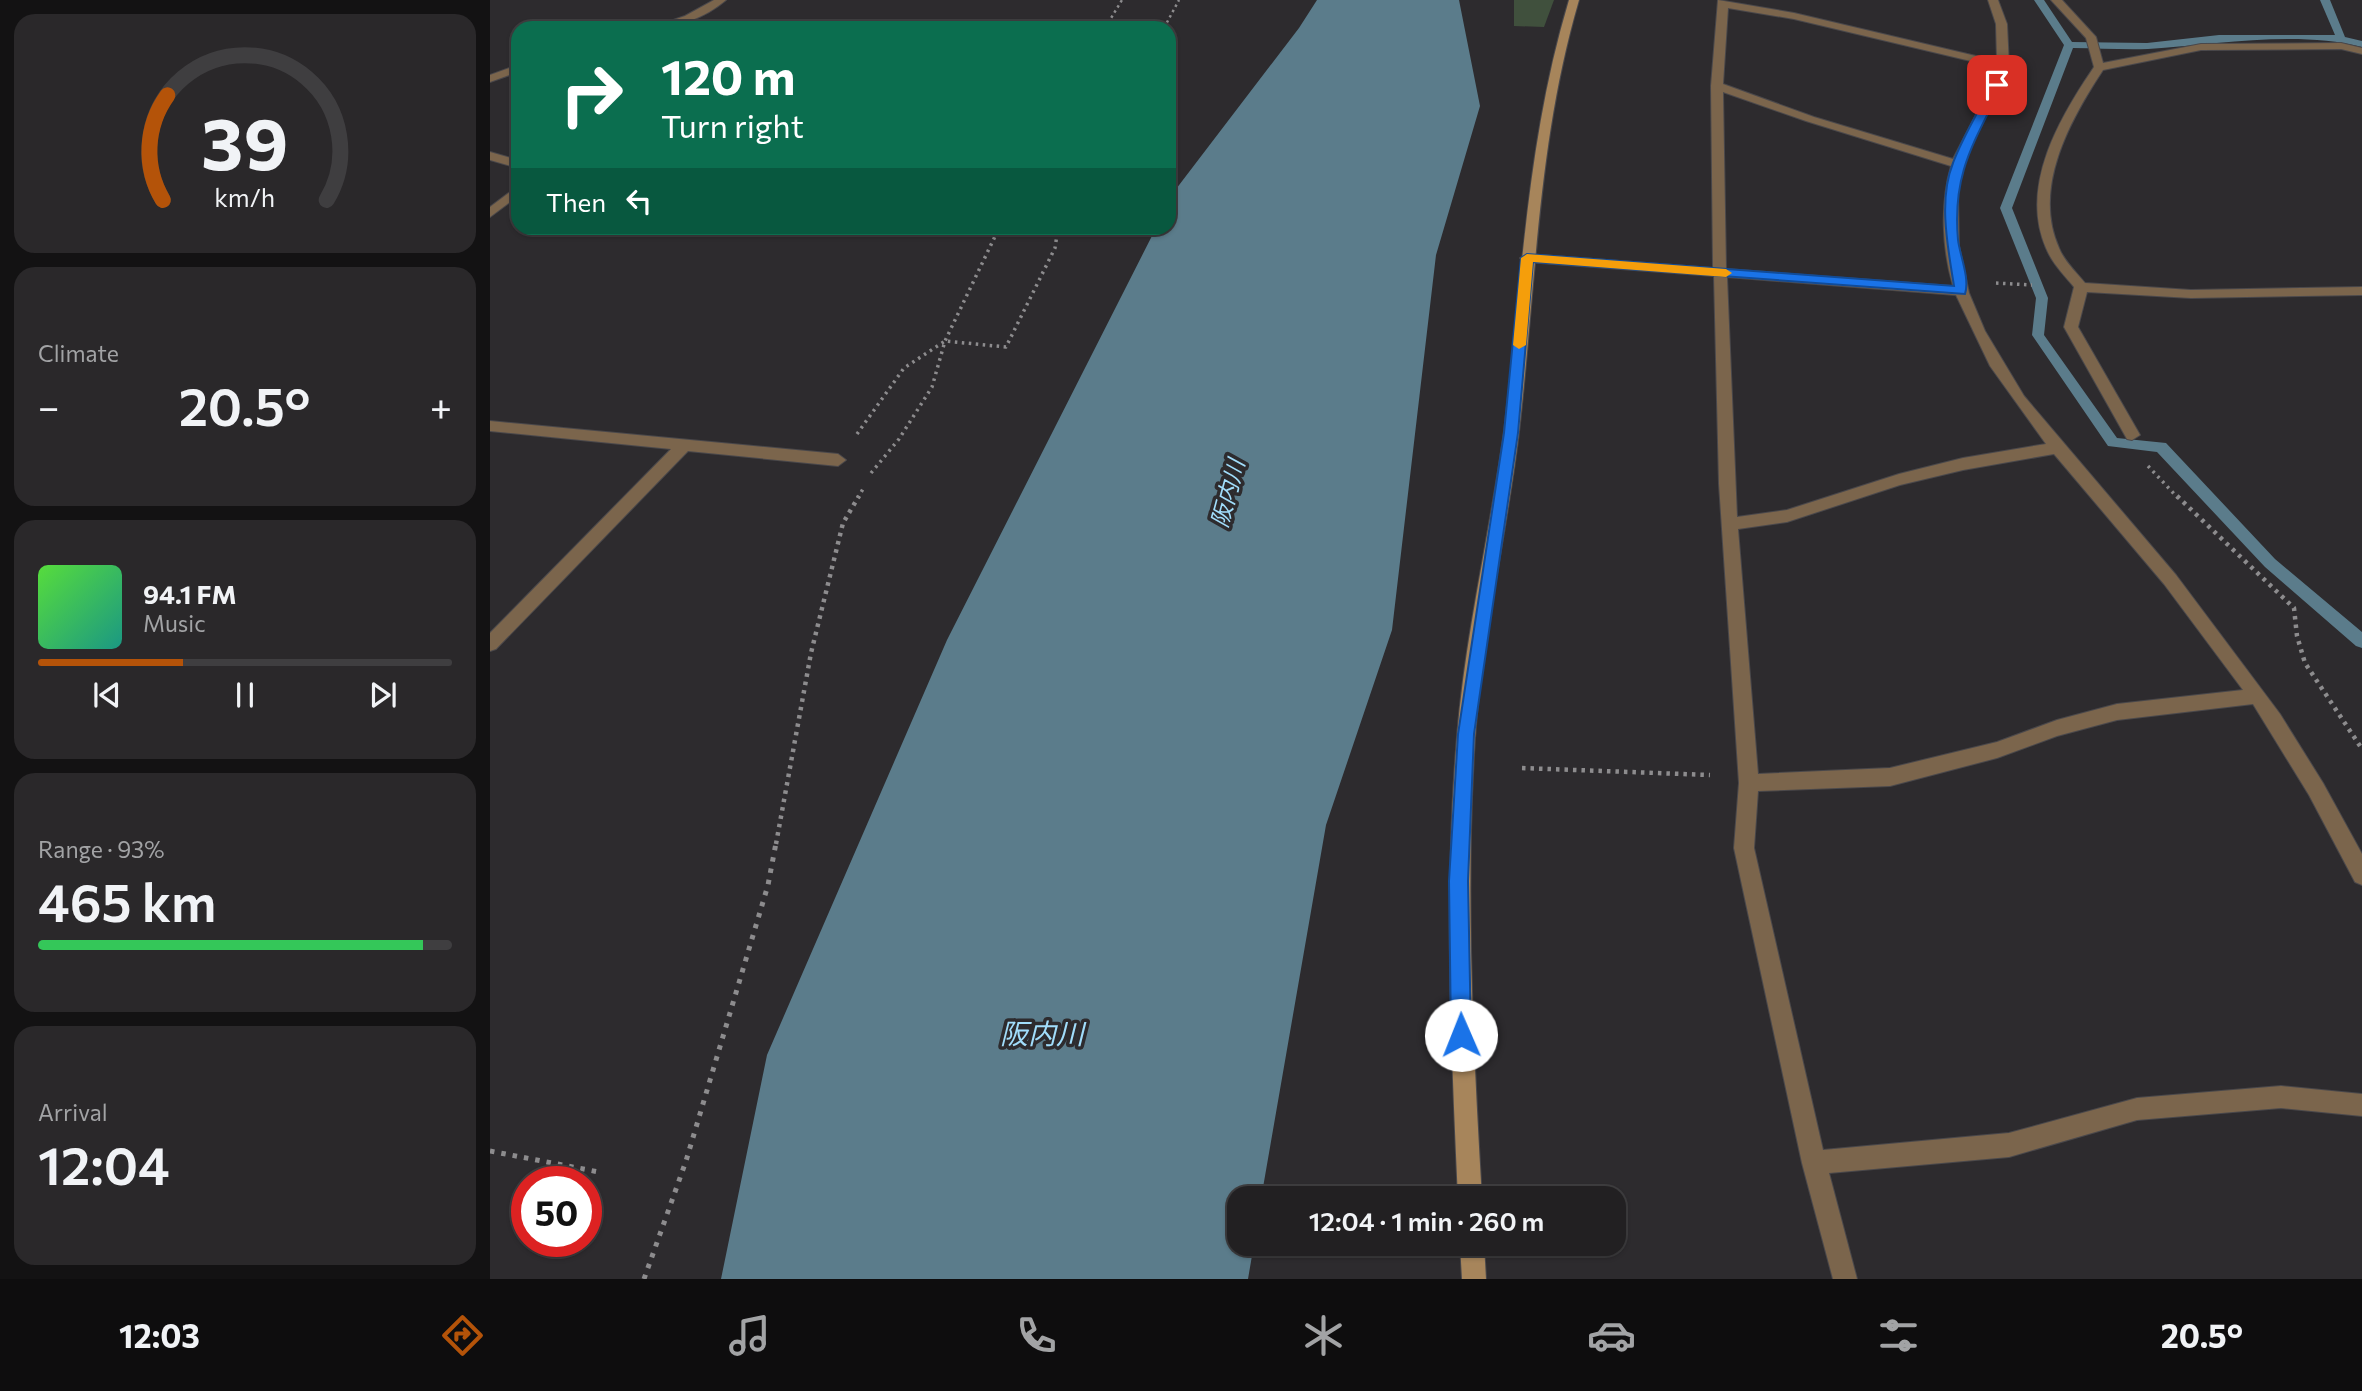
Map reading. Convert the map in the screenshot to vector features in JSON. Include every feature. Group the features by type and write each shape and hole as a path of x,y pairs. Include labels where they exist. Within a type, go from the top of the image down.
{"main road":[{"path":"1469,1186 1461,1035 1459,881 1466,734 1511,433 1527,258 1555,62 1574,0"},
{"path":"1473,1256 1474,1279"}],"street":[{"path":"681,21 721,0"},
{"path":"1993,0 2004,34 2004,66 1958,163 1951,209 1952,239 1961,291 1996,366 2017,399 2150,554 2255,696 2309,776 2362,874"},
{"path":"2056,0 2091,37 2099,67"},
{"path":"1845,1279 1814,1163 1744,848 1749,783 1727,484 1717,181 1717,86 1723,2 1793,14 1938,53 2004,66"},
{"path":"2362,51 2341,46 2201,47 2099,67 2061,126 2042,199 2043,220 2051,247 2081,287 2191,294 2362,291"},
{"path":"490,79 511,71"},
{"path":"1717,86 1835,127 1958,163"},
{"path":"490,156 511,162"},
{"path":"490,213 511,196"},
{"path":"1527,258 1961,291"},
{"path":"2081,287 2071,327 2132,435"},
{"path":"490,426 838,460"},
{"path":"490,644 685,444"},
{"path":"1732,524 1787,516 1899,480 1963,464 2057,448"},
{"path":"1749,783 1890,777 1997,750 2057,728 2117,712 2255,696"},
{"path":"1814,1163 2009,1144 2137,1109 2281,1097 2362,1105"}],"path":[{"path":"1109,21 1122,0"},
{"path":"1168,21 1179,0"},
{"path":"644,1279 686,1161 768,885 811,653 844,523 872,472 899,439 932,387 939,371 945,341 996,235"},
{"path":"838,460 904,368 945,341 1006,347 1055,248 1057,235"},
{"path":"2142,459 2204,524 2294,608 2297,636 2305,663 2362,748"},
{"path":"1522,768 1716,775 1749,783"},
{"path":"490,1151 569,1166"}],"green space":[{"path":"1514,0 1554,0 1544,27 1514,26"}],"water":[{"name":"阪内川","path":"1317,0 1459,0 1480,106 1436,255 1392,630 1326,825 1263,1186 1227,1186 1227,1256 1252,1256 1248,1279 721,1279 767,1055 947,640 1152,235 1176,235 1176,189 1299,28"}],"waterway":[{"path":"2039,0 2069,45"},
{"path":"2325,0 2341,38"},
{"path":"2069,45 2147,46 2219,38 2341,38"},
{"path":"2341,38 2362,44"},
{"path":"2069,45 2006,208 2042,298 2038,335 2113,443 2161,447 2270,563 2362,641"}],"slow traffic":[{"path":"1519,345 1527,258 1726,273"}],"route":[{"path":"1461,1035 1459,881 1466,734 1495,523 1511,433 1527,258 1961,291 1952,239 1954,181 1958,163 1997,85"}]}
